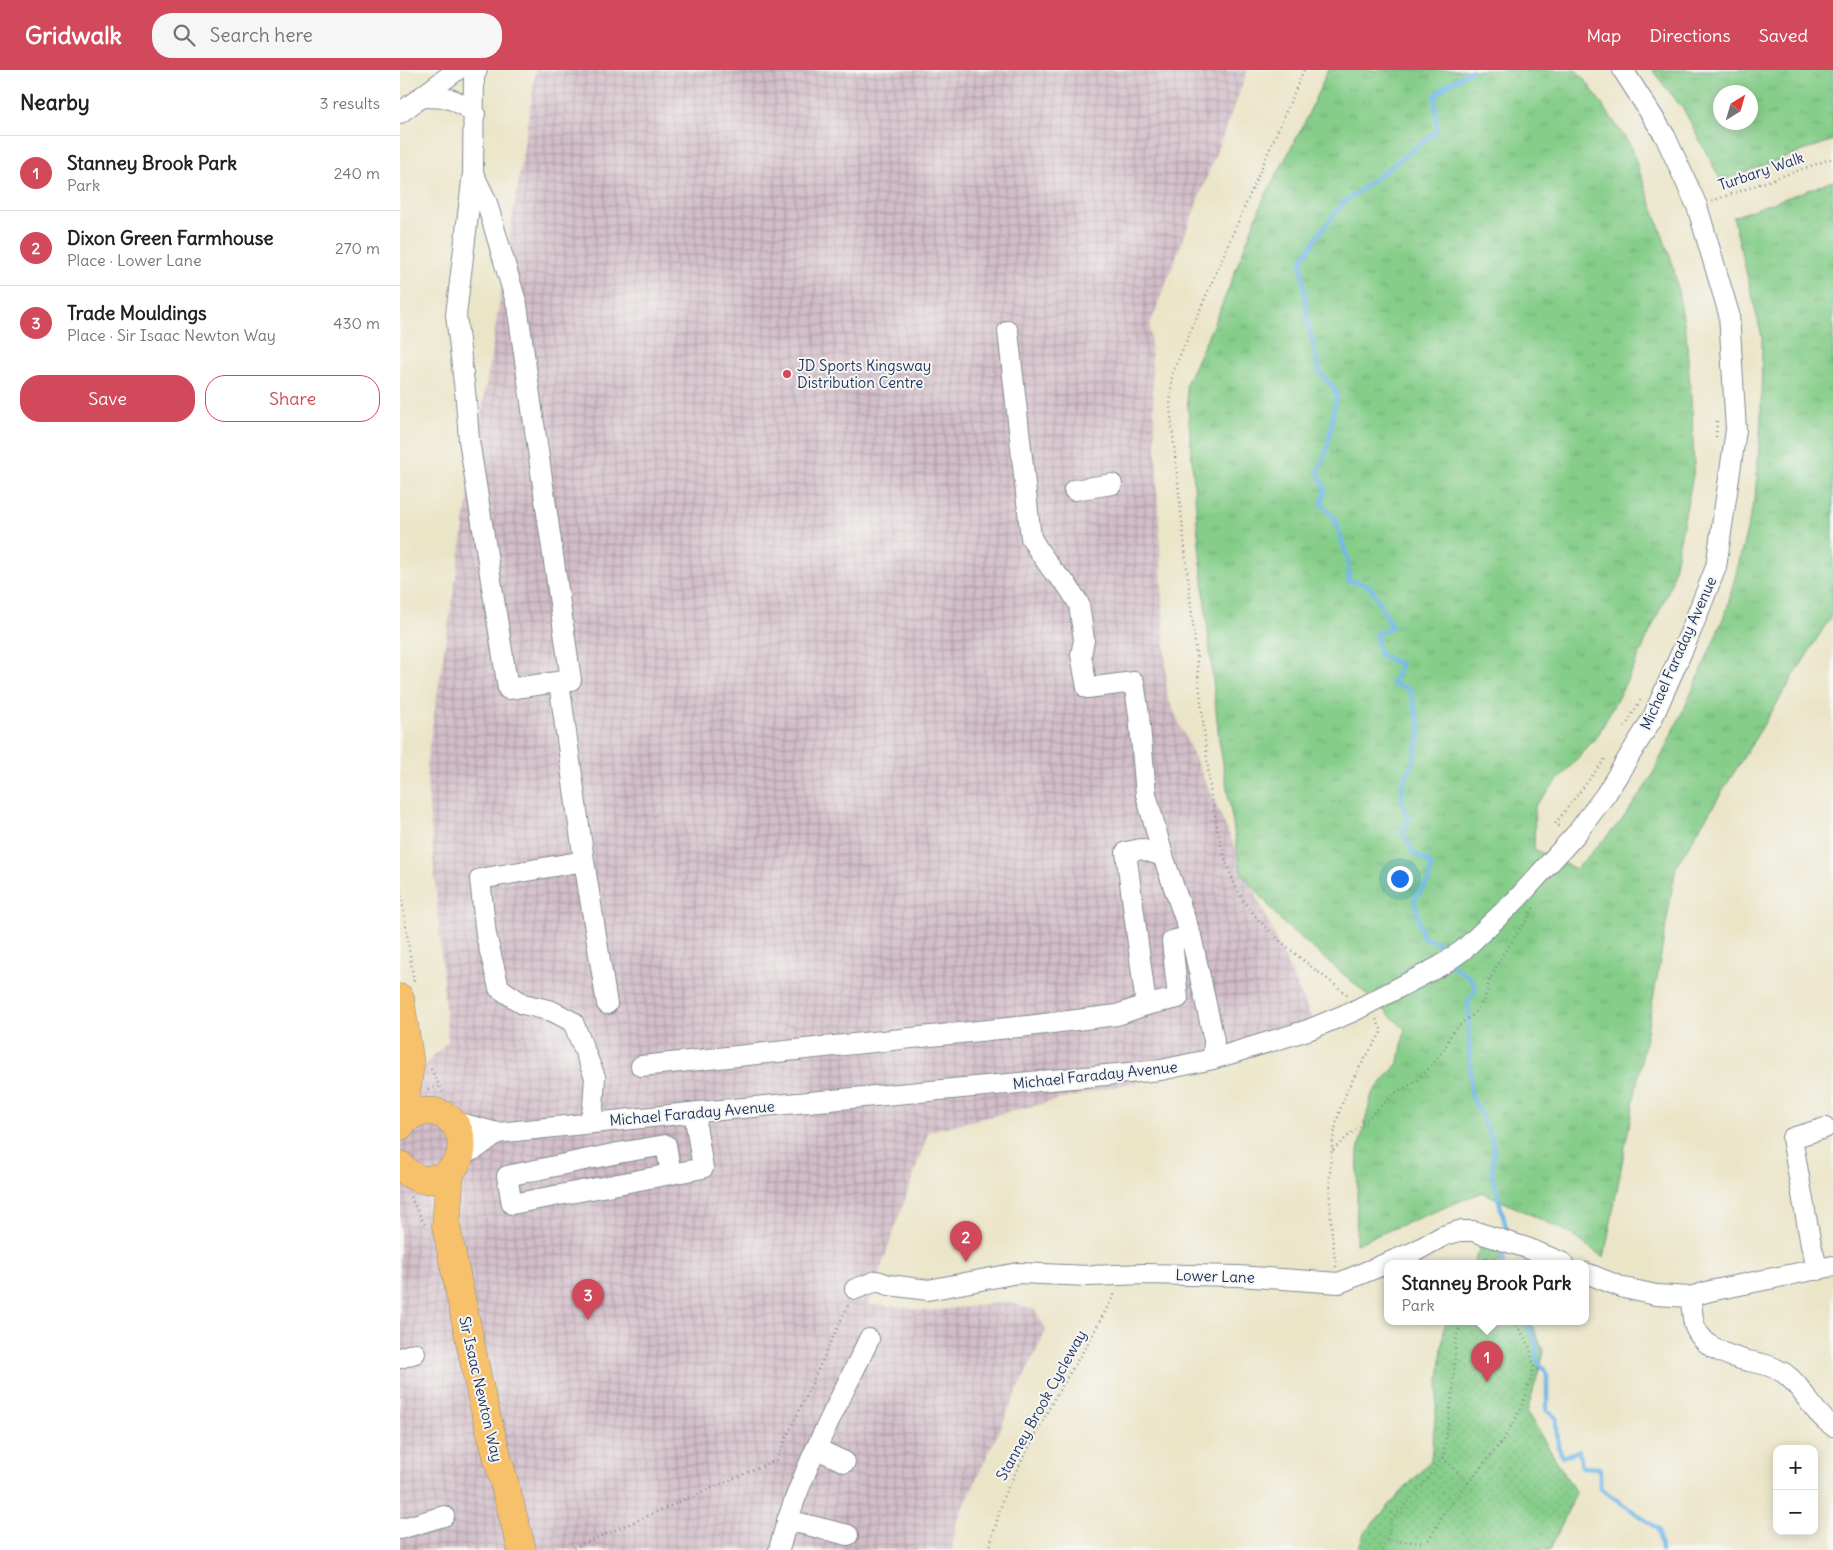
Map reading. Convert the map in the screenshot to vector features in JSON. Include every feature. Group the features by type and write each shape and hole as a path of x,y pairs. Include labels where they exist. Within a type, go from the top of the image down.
{"highway":[{"path":"400,998 410,1064 401,1124"},
{"path":"410,1064 446,1117"},
{"path":"401,1124 410,1116 419,1112 430,1111 446,1117"},
{"name":"Sir Isaac Newton Way","path":"446,1117 461,1137 446,1226 482,1399 522,1550"},
{"path":"405,1170 429,1180 440,1177 456,1163"},
{"name":"Sir Isaac Newton Way","path":"405,1170 446,1226"}],"street":[{"path":"473,174 486,200 518,305 571,680 508,688 469,440 456,315 473,174 474,76 477,70"},
{"name":"Michael Faraday Avenue","path":"497,1133 698,1112 1161,1070 1213,1059 1290,1036 1362,1007 1449,960 1517,899 1576,834 1606,794 1652,719 1690,633 1716,567 1736,430 1729,314 1698,206 1665,136 1623,70"},
{"path":"400,113 450,72"},
{"path":"421,97 446,97 463,104 475,114"},
{"path":"1008,331 1031,538 1079,604 1084,640 1081,654 1087,688 1134,682 1146,794 1163,856 1191,936 1214,1040 1213,1059"},
{"path":"1074,490 1112,484"},
{"path":"559,682 584,861 607,1004"},
{"path":"1146,1005 1126,852 1141,849 1163,856"},
{"path":"584,861 480,879 486,935 499,988 523,1004 552,1011 573,1022 595,1077 593,1108 589,1123"},
{"path":"641,1066 1117,1015 1146,1005 1178,998 1172,941 1191,936"},
{"path":"671,1174 666,1145 507,1176 512,1204 703,1168 696,1125 698,1112"},
{"path":"446,1117 497,1133"},
{"path":"1589,1274 1632,1290 1656,1295 1690,1297 1826,1268 1811,1245 1792,1138 1826,1128"},
{"path":"456,1163 497,1133"},
{"name":"Lower Lane","path":"1395,1260 1414,1252 1442,1236 1459,1231 1473,1231 1498,1238 1555,1260"},
{"name":"Lower Lane","path":"855,1289 877,1280 889,1285 928,1290 1018,1273 1089,1276 1238,1276 1339,1283 1384,1264"},
{"path":"1690,1297 1694,1325 1709,1345 1720,1353 1772,1366 1784,1373 1796,1384 1831,1433"},
{"path":"779,1550 787,1520 805,1474 869,1339"},
{"path":"817,1449 845,1462"},
{"path":"400,1529 444,1516"},
{"path":"787,1520 848,1535"}],"path":[{"path":"1304,70 1172,374 1170,407 1211,796 1222,851 1235,886 1255,917 1287,946 1377,1019 1382,1031 1350,1085 1334,1132 1330,1195 1339,1283"},
{"name":"Turbary Walk","path":"1698,206 1833,158"},
{"path":"1715,446 1717,417"},
{"path":"1622,732 1641,698"},
{"path":"1576,834 1555,824 1607,757"},
{"path":"1332,1150 1395,1093 1416,1081 1430,1067 1445,1048 1452,1034 1472,1016 1485,998 1490,979 1503,954 1534,906"},
{"name":"Stanney Brook Cycleway","path":"989,1550 1004,1495 1055,1397 1113,1299 1122,1275"},
{"path":"569,1550 776,1460 855,1289"},
{"path":"1381,1550 1387,1540 1392,1520 1422,1486 1443,1457 1453,1390 1456,1337 1461,1325"},
{"path":"1387,1540 1427,1543 1443,1514 1502,1441 1522,1407 1534,1367 1529,1345 1516,1325"},
{"path":"1443,1457 1468,1484"}],"shaded area":[{"path":"536,70 1248,70 1150,325 1167,696 1320,1037 929,1131 868,1305 929,1311 1007,1302 1035,1310 1046,1330 956,1523 952,1550 400,1550 400,1090 448,1041 426,766"}],"green space":[{"path":"1328,70 1576,70 1588,84 1630,145 1673,265 1686,333 1694,470 1671,585 1633,669 1598,735 1535,806 1534,849 1576,869 1622,820 1651,778 1696,683 1727,609 1755,498 1761,419 1762,337 1733,217 1833,181 1833,613 1676,866 1657,978 1604,1258 1568,1232 1482,1192 1356,1244 1358,1151 1372,1094 1399,1062 1405,1029 1282,922 1241,872 1219,740 1198,534 1186,384 1220,310 1263,200 1303,126"},
{"path":"1652,70 1833,70 1833,140 1721,181 1684,110"},
{"path":"1483,1241 1503,1242 1500,1257 1502,1260 1474,1260"},
{"path":"1445,1325 1532,1325 1544,1352 1527,1412 1576,1493 1550,1550 1358,1550 1364,1533 1431,1460"}],"waterway":[{"path":"1446,956 1436,941 1423,938 1414,899 1429,881 1431,864 1414,853 1402,832 1409,821 1402,800 1403,782 1414,759 1421,731 1410,689 1392,684 1401,665 1379,654 1376,634 1392,627 1375,594 1368,585 1349,581 1348,560 1335,519 1322,504 1325,489 1318,471 1327,449 1337,393 1319,371 1308,322 1301,261 1342,204 1437,131 1435,96 1447,85 1472,70"},
{"path":"1451,965 1469,976 1476,988 1468,1002 1471,1094 1494,1144 1492,1174 1507,1231"},
{"path":"1503,1260 1504,1251"},
{"path":"1528,1325 1536,1342 1537,1360 1547,1373 1547,1411 1556,1418 1558,1445 1562,1457 1579,1451 1582,1467 1600,1468 1600,1488 1658,1529 1661,1550"}],"place":[{"name":"JD Sports Kingsway Distribution Centre","path":"787,374"},
{"name":"Dixon Green Farmhouse","path":"966,1262"},
{"name":"Trade Mouldings","path":"588,1320"},
{"name":"Stanney Brook Park","path":"1487,1382"}]}
